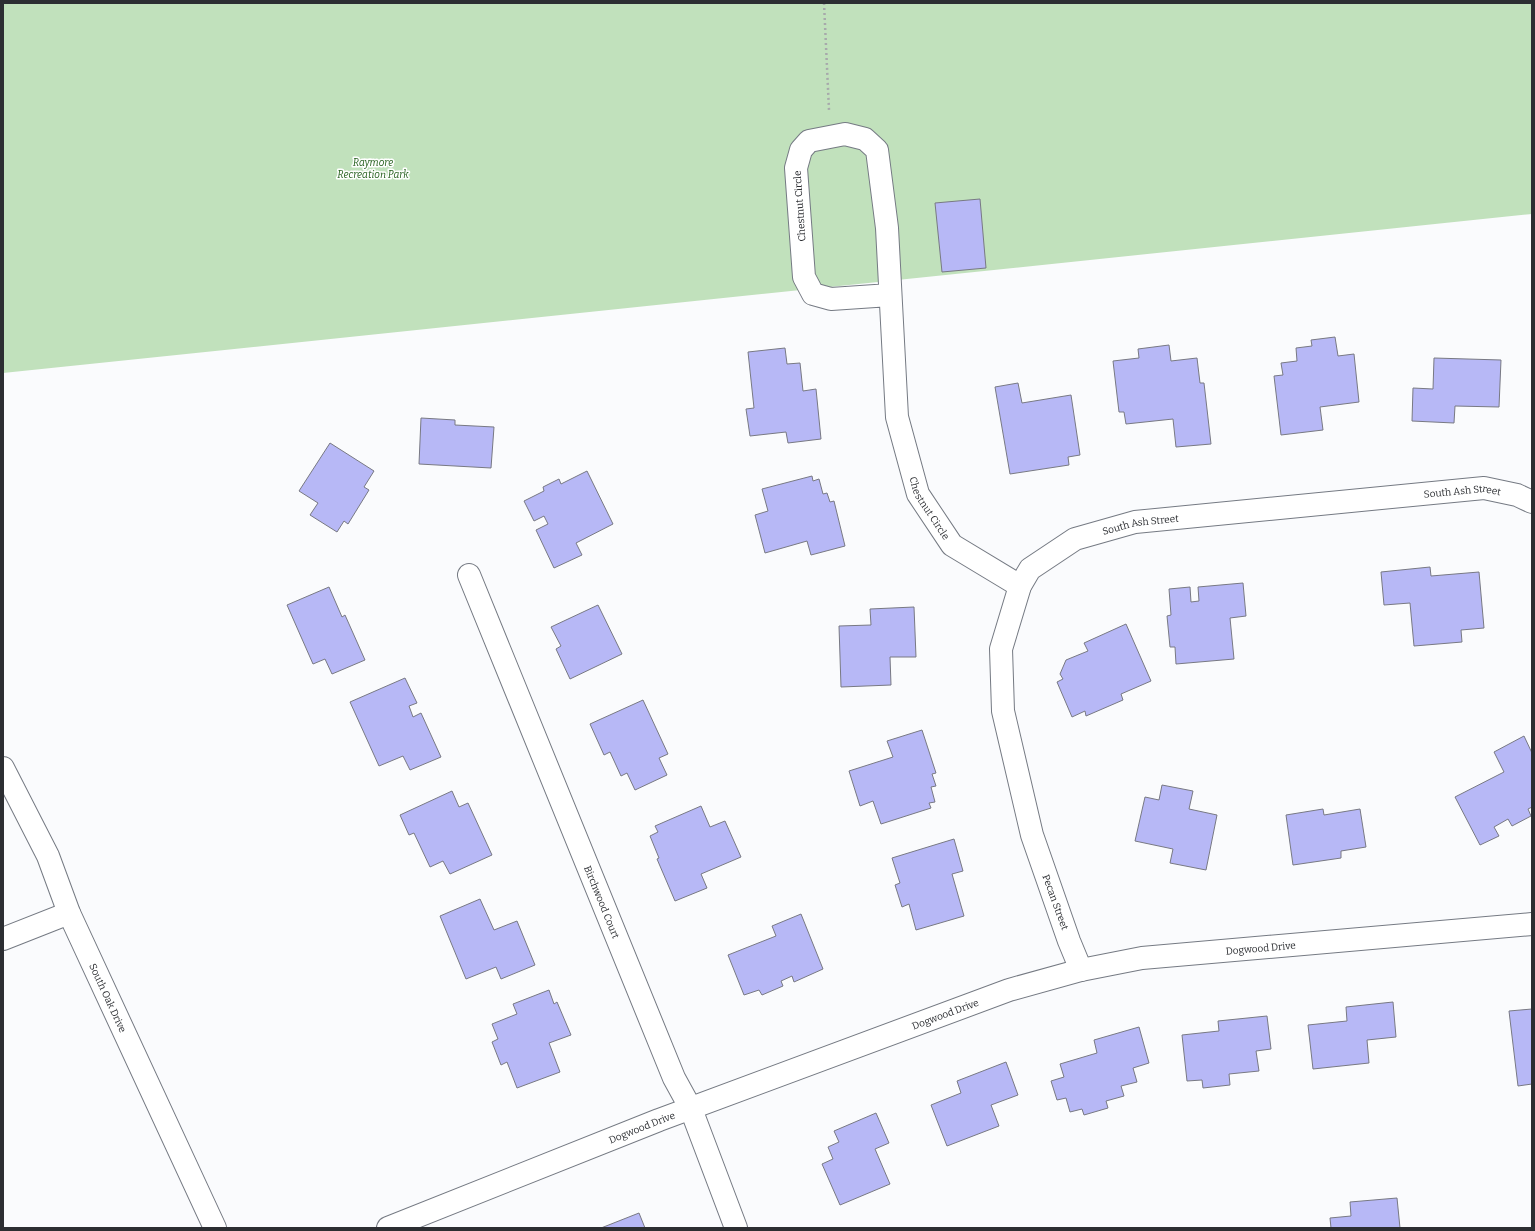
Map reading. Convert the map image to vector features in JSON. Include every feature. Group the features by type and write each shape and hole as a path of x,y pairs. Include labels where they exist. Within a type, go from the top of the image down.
{"street":[{"name":"Chestnut Circle","path":"890,295 831,299 813,294 804,277 796,168 800,150 809,141 845,134 865,139 877,150 887,228 897,417 918,494 952,545 1020,586"},
{"name":"South Ash Street","path":"1032,835 1003,710 1001,649 1020,586 1030,569 1076,539 1135,522 1484,488 1517,495 1532,502"},
{"name":"Birchwood Court","path":"468,575 671,1070 691,1109 736,1228"},
{"name":"South Oak Drive","path":"3,768 48,856 69,913 215,1228"},
{"name":"Pecan Street","path":"1032,835 1069,941 1082,970"},
{"path":"3,939 69,913"},
{"name":"Dogwood Drive","path":"388,1228 691,1109 1008,990 1082,970 1150,958 1532,924"}],"path":[{"path":"824,3 830,136"}],"green space":[{"name":"Raymore Recreation Park","path":"3,3 1532,3 1532,214 3,373"}],"building":[{"path":"980,199 986,268 942,272 935,203"},
{"path":"1335,337 1338,356 1354,354 1359,402 1320,407 1323,430 1281,435 1274,376 1283,375 1281,363 1297,361 1296,348 1312,346 1311,340"},
{"path":"1169,345 1171,361 1197,358 1200,383 1204,383 1211,444 1176,447 1173,419 1126,424 1124,412 1119,412 1113,361 1139,358 1138,349"},
{"path":"785,348 787,364 800,363 803,391 816,389 821,439 788,443 786,432 750,436 746,409 754,408 748,352"},
{"path":"1434,358 1501,360 1499,407 1455,406 1454,423 1412,421 1413,388 1433,389"},
{"path":"1018,383 1022,403 1071,395 1080,455 1068,457 1069,465 1010,474 995,387"},
{"path":"421,418 455,420 455,425 494,427 491,468 419,464"},
{"path":"330,443 374,471 364,487 369,490 348,524 344,521 337,532 310,515 318,503 299,491"},
{"path":"587,471 613,524 576,543 582,555 554,568 536,530 548,524 544,516 534,521 524,501 544,491 543,487 559,479 561,484"},
{"path":"812,476 813,481 819,479 823,494 827,493 830,502 834,501 845,546 811,555 807,541 765,553 755,515 768,511 762,489"},
{"path":"1430,567 1431,576 1479,572 1484,628 1461,630 1462,642 1414,646 1410,603 1384,605 1381,572"},
{"path":"1243,583 1246,616 1230,618 1234,659 1176,664 1175,647 1170,647 1167,616 1171,615 1169,589 1190,587 1191,602 1199,601 1198,587"},
{"path":"329,587 342,617 345,615 365,660 332,674 325,659 313,664 287,605"},
{"path":"598,605 622,654 570,679 556,649 561,646 551,627"},
{"path":"914,607 916,657 890,657 891,685 841,687 839,626 871,625 870,609"},
{"path":"1126,624 1151,681 1121,694 1123,700 1086,716 1085,711 1072,717 1057,682 1063,679 1060,674 1066,660 1088,651 1084,643"},
{"path":"405,678 417,703 409,706 413,717 421,713 441,757 410,770 403,756 379,766 350,702"},
{"path":"643,700 668,754 659,758 667,775 635,790 627,773 621,776 610,752 604,755 590,724"},
{"path":"922,730 936,773 932,774 936,786 931,787 935,802 929,803 931,808 881,824 873,801 860,806 849,771 893,757 887,741"},
{"path":"1524,736 1532,753 1532,807 1528,809 1531,816 1512,826 1508,819 1494,827 1499,836 1480,845 1455,797 1504,772 1494,752"},
{"path":"1162,785 1193,791 1189,809 1217,815 1206,870 1170,863 1173,849 1135,841 1145,797 1159,800"},
{"path":"452,791 459,807 468,803 492,855 450,874 443,861 430,867 414,833 409,835 400,815"},
{"path":"701,806 710,827 725,821 741,857 701,874 707,888 675,901 657,859 659,858 650,836 658,832 655,826"},
{"path":"1323,809 1324,815 1360,809 1366,847 1341,851 1341,858 1293,865 1286,815"},
{"path":"954,839 963,871 952,874 964,916 916,930 909,904 902,907 895,885 900,883 892,858"},
{"path":"480,899 494,930 517,921 535,965 501,979 496,967 466,979 440,916"},
{"path":"801,914 823,969 794,982 792,976 781,981 783,986 762,995 759,990 744,995 728,955 776,936 772,926"},
{"path":"549,990 554,1004 557,1002 571,1035 549,1043 560,1072 517,1088 507,1062 501,1065 492,1042 498,1039 492,1024 517,1014 513,1004"},
{"path":"1393,1002 1396,1037 1367,1040 1369,1063 1313,1069 1308,1025 1347,1021 1346,1007"},
{"path":"1532,1009 1532,1084 1518,1086 1509,1011"},
{"path":"1267,1016 1271,1049 1256,1051 1259,1071 1229,1074 1230,1085 1203,1088 1202,1080 1187,1081 1182,1035 1219,1031 1218,1021"},
{"path":"1139,1027 1149,1063 1133,1068 1137,1082 1121,1086 1124,1096 1106,1101 1108,1108 1084,1115 1082,1109 1070,1112 1066,1098 1057,1100 1051,1081 1064,1077 1060,1064 1097,1053 1094,1040"},
{"path":"1006,1062 1018,1095 991,1105 999,1126 947,1146 931,1105 961,1093 957,1081"},
{"path":"876,1113 889,1143 875,1149 890,1184 840,1205 822,1164 833,1159 828,1147 839,1142 834,1131"},
{"path":"1397,1198 1400,1228 1331,1228 1330,1218 1351,1216 1350,1202"},
{"path":"639,1213 645,1228 601,1228"}]}
